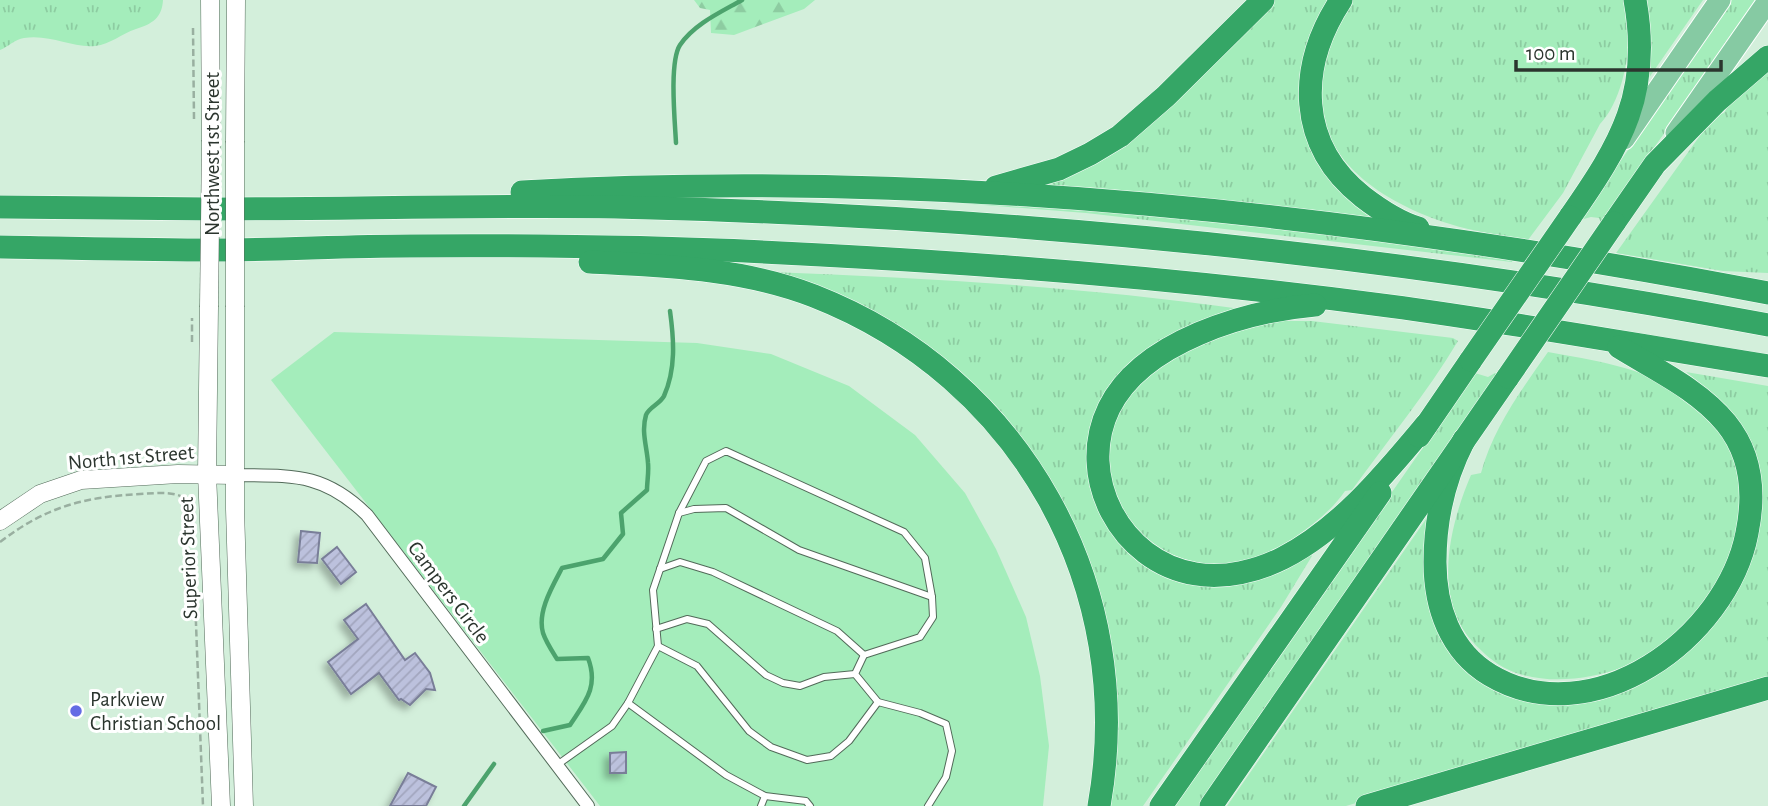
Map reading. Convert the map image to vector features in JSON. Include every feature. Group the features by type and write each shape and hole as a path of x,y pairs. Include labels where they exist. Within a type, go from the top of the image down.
{"highway":[{"path":"934,191 996,187 1026,180 1059,169 1090,154 1143,118 1264,0"},
{"path":"1340,0 1324,32 1310,82 1309,103 1319,143 1341,176 1376,207 1405,224 1462,241"},
{"path":"1161,806 1606,165 1620,140 1636,93 1640,43 1635,0"},
{"path":"1211,806 1655,164 1717,101 1768,57"},
{"path":"300,207 530,191 662,188 934,191 1218,212 1462,241 1768,293"},
{"path":"0,206 216,209 458,206 629,208 822,215 999,226 1337,259 1472,277 1768,325"},
{"path":"0,247 216,250 561,247 820,255 1123,276 1392,306 1520,324 1768,366"},
{"path":"283,248 696,268 734,274 776,283 847,310 886,330 917,351 971,396 1001,428 1050,499 1074,550 1095,615 1106,690 1106,754 1099,806"},
{"path":"1718,284 1768,284"},
{"path":"1392,306 1334,304 1266,313 1199,334 1145,365 1120,390 1103,422 1098,458 1102,490 1119,526 1147,554 1165,564 1196,574 1236,574 1281,559 1326,530 1363,495 1426,425"},
{"path":"1464,440 1453,462 1438,510 1435,579 1440,611 1447,627 1469,658 1482,670 1514,686 1541,693 1564,693 1619,681 1665,656 1686,640 1707,618 1724,593 1737,566 1751,516 1749,470 1737,438 1706,401 1611,341"},
{"path":"1367,806 1768,688"}],"main road":[{"name":"Northwest 1st Street","path":"208,307 210,0"},
{"name":"Northwest 1st Street","path":"234,475 236,0"},
{"path":"1606,165 1720,0"},
{"path":"1655,164 1768,1"},
{"name":"Superior Street","path":"208,307 207,474 220,806"},
{"path":"234,475 244,806"},
{"name":"North 1st Street","path":"0,521 40,494 67,483 102,478 234,475"}],"street":[{"name":"Campers Circle","path":"234,475 290,476 326,485 349,498 367,515 588,806"}],"lane":[{"path":"557,765 611,726 628,703 658,646 653,590 679,513 706,461 726,451 904,532 925,558 933,617 920,637 864,655 855,674"},
{"path":"679,513 694,509 726,508 799,550 932,597"},
{"path":"660,569 680,562 713,572 837,631 864,655"},
{"path":"656,629 687,619 708,624 766,675 783,683 800,686 824,677 855,674"},
{"path":"658,646 697,666 750,731 760,739 771,747 807,760 831,755 849,741 878,702"},
{"path":"855,674 878,702 920,713 946,724 952,751 946,777 928,806"},
{"path":"628,703 726,775 765,796 806,801 810,806"},
{"path":"761,806 765,796"}],"path":[{"path":"0,542 42,515 79,501 108,496 170,492 192,502"},
{"path":"195,599 203,806"}],"green space":[{"path":"0,0 163,0 161,11 151,22 101,45 86,46 34,37 21,39 0,50"},
{"path":"694,0 815,0 804,9 734,35 711,33 710,10 700,8"},
{"path":"1270,0 1331,0 1303,112 1377,219 1017,186 1073,163"},
{"path":"1352,0 1626,0 1628,48 1622,82 1616,98 1563,193 1528,240 1469,229 1420,213 1366,182 1345,161 1330,138 1321,111 1319,81 1327,47"},
{"path":"1647,0 1703,0 1635,98 1649,33"},
{"path":"1731,0 1758,0 1601,223 1599,218 1580,220"},
{"path":"1768,66 1768,273 1723,271 1616,253 1714,116 1724,113 1733,98"},
{"path":"934,197 1160,214 1513,256 1512,262 1086,213 934,201"},
{"path":"771,272 1007,284 1241,309 1123,374 1095,487 1163,571 1310,554 1312,556 1281,607 1143,806 1106,806 1094,587 975,392"},
{"path":"1279,321 1312,321 1453,338 1458,341 1352,490 1345,491 1322,517 1294,538 1245,561 1199,563 1160,547 1130,519 1112,483 1109,442 1124,401 1159,364 1186,348 1232,331"},
{"path":"334,332 697,343 771,354 849,386 915,435 965,493 996,549 1026,617 1040,676 1049,746 1043,806 600,806 271,380"},
{"path":"1548,352 1633,370 1665,383 1682,394 1719,425 1729,437 1745,496 1743,513 1726,564 1706,601 1677,634 1642,659 1598,675 1574,679 1529,676 1509,670 1494,661 1472,641 1460,623 1452,603 1449,582 1452,537 1471,475 1481,473 1501,425"},
{"path":"1686,372 1768,386 1768,680 1346,806 1227,806 1440,499 1453,648 1568,700 1691,648 1711,629 1740,581 1755,525 1757,496 1750,442 1744,431 1722,403"},
{"path":"1475,373 1488,377 1499,374 1200,806 1173,806"}],"building":[{"path":"301,531 320,533 317,563 298,562"},
{"path":"337,547 356,572 341,584 322,559"},
{"path":"366,604 405,660 415,653 430,673 435,690 426,689 410,705 399,700 379,673 351,694 328,662 358,639 344,620"},
{"path":"626,752 626,773 610,773 610,753"},
{"path":"408,773 436,787 426,806 390,806"}],"waterway":[{"path":"676,143 674,78 680,45 700,25 742,0"},
{"path":"543,731 570,725 589,694 592,677 588,658 557,659 543,633 544,608 562,568 603,559 623,534 621,513 647,490 645,421 647,412 664,396 671,375 673,344 670,311"},
{"path":"464,806 494,764"}],"place":[{"name":"Parkview Christian School","path":"76,711"}]}
